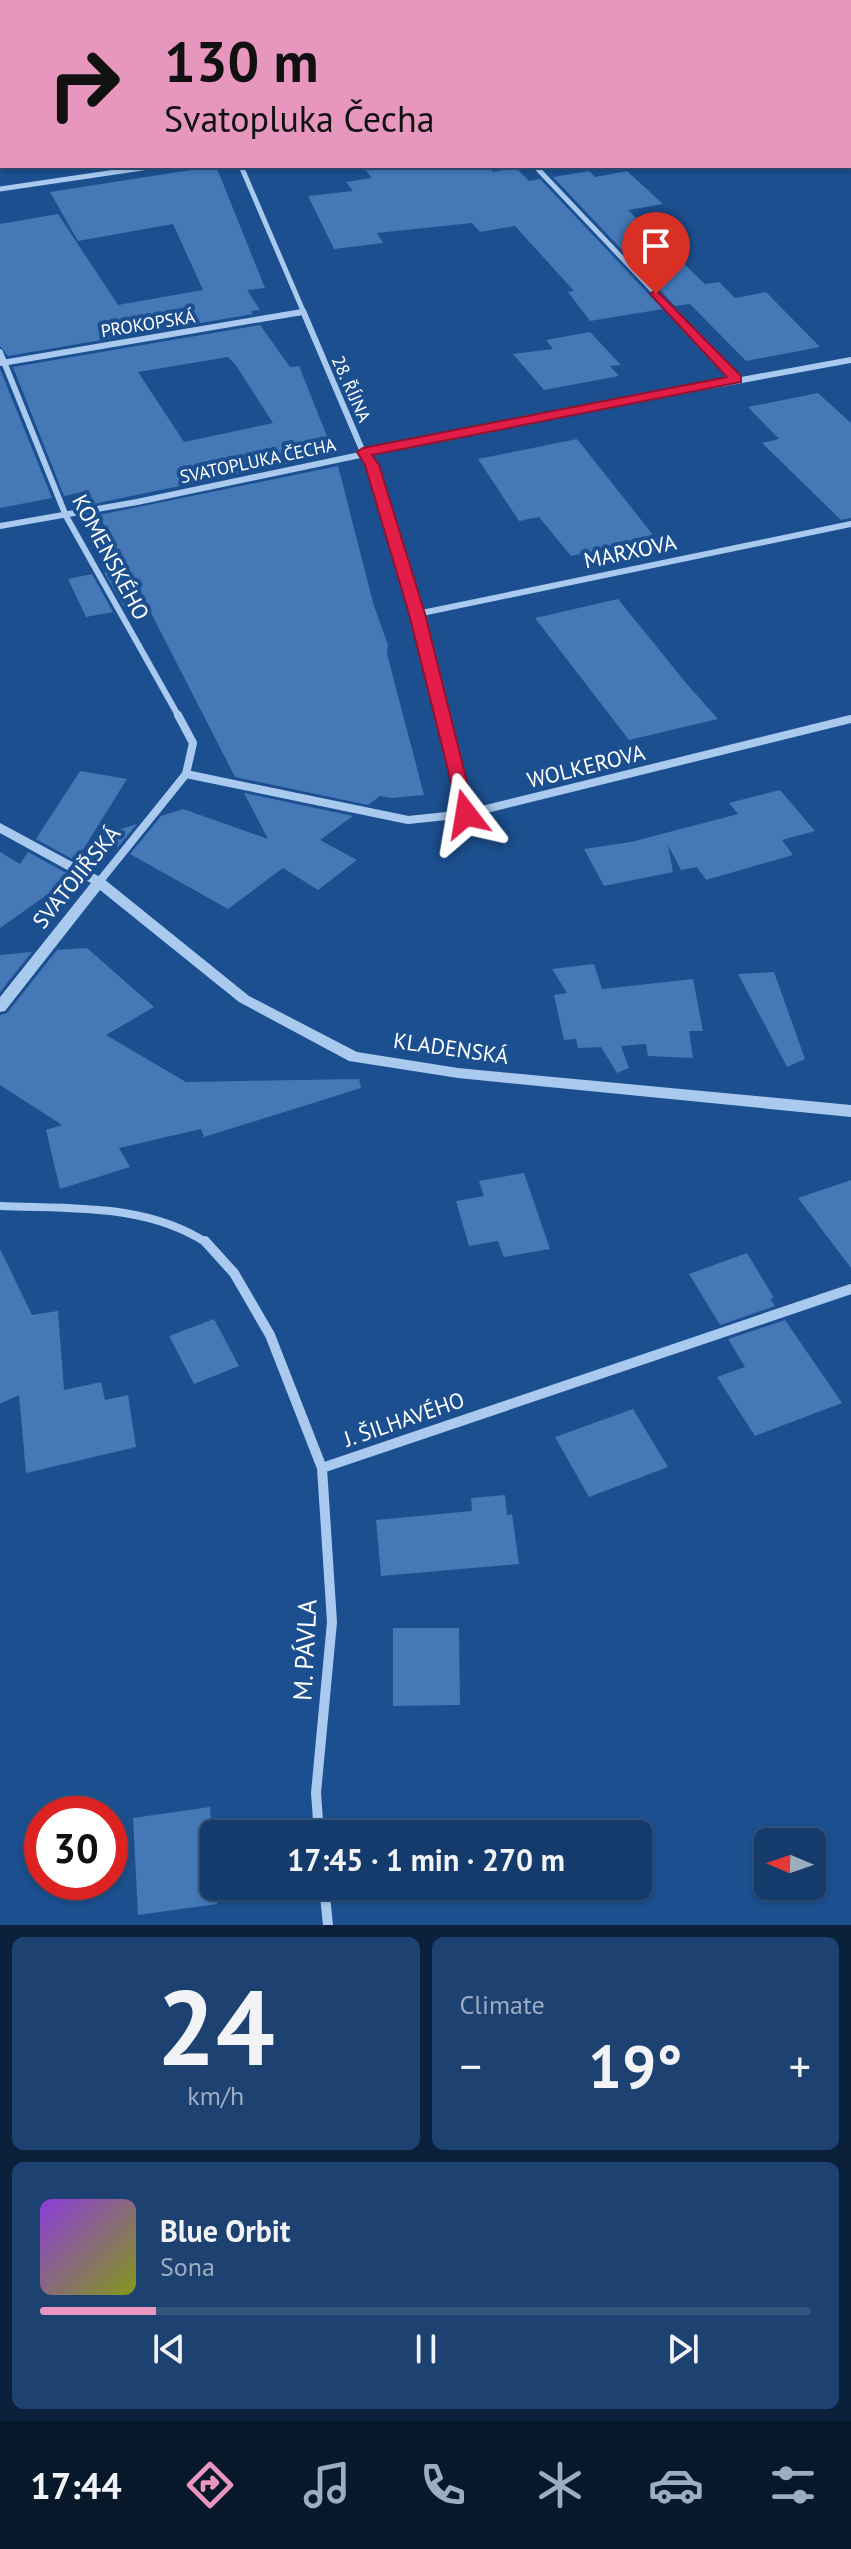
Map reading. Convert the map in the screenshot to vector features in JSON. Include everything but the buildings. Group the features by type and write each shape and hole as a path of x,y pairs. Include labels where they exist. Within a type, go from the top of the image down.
{"street":[{"path":"0,189 142,168"},
{"name":"28. ŘÍJNA","path":"242,168 363,452 372,465 417,614 466,814"},
{"path":"537,168 737,379"},
{"name":"PROKOPSKÁ","path":"3,362 302,312"},
{"name":"KOMENSKÉHO","path":"0,352 66,516 193,743 186,774"},
{"name":"SVATOPLUKA ČECHA","path":"0,526 66,516 363,452 737,379 851,360"},
{"name":"MARXOVA","path":"417,614 851,524"},
{"name":"WOLKEROVA","path":"186,774 408,820 466,814 851,719"},
{"name":"SVATOJIŘSKÁ","path":"0,1007 186,774"},
{"name":"KLADENSKÁ","path":"0,827 99,882 244,999 354,1057 458,1073 851,1111"},
{"name":"J. ŠILHAVÉHO","path":"0,1206 130,1212 180,1228 206,1242 234,1273 270,1335 322,1468 851,1289"},
{"name":"M. PÁVLA","path":"318,1820 316,1793 332,1622 322,1468"},
{"path":"325,1900 328,1925"}],"route":[{"path":"466,814 417,614 372,465 363,452 737,379 656,294"}]}
